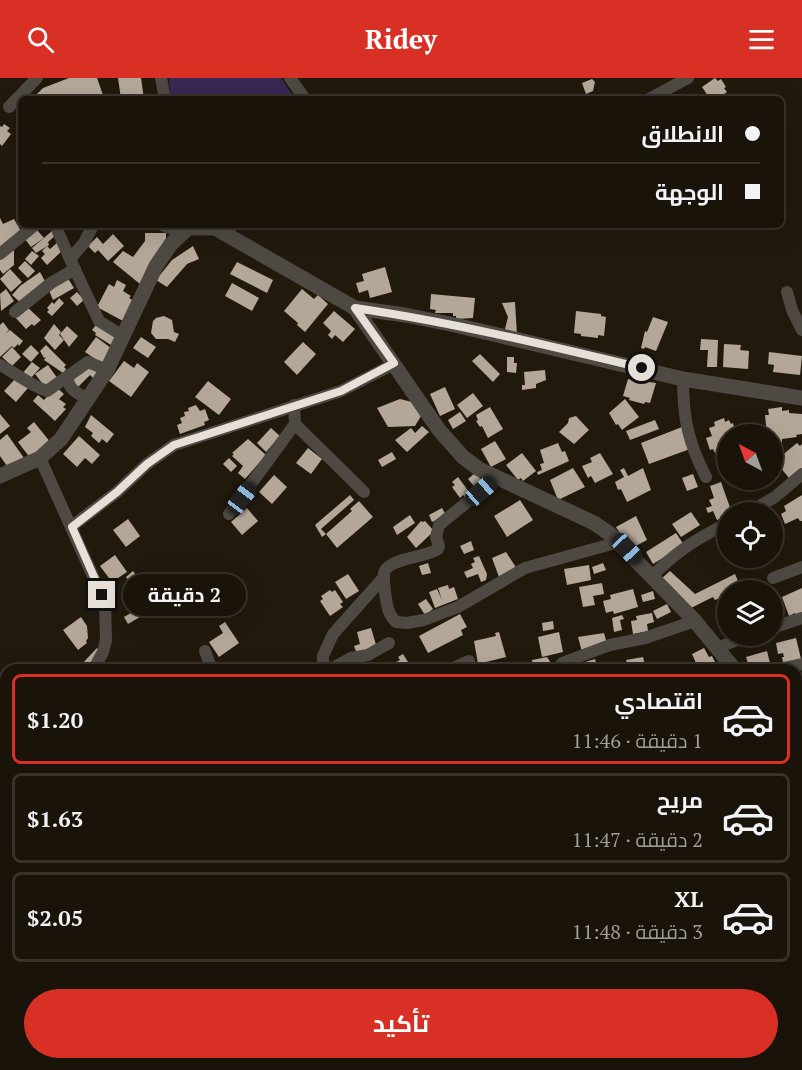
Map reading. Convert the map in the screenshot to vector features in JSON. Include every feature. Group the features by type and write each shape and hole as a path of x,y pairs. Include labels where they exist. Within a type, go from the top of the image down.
{"street":[{"path":"19,96 37,78"},
{"path":"161,78 164,96"},
{"path":"290,78 303,96"},
{"path":"655,96 688,78"},
{"path":"9,106 18,97"},
{"path":"0,254 31,228"},
{"path":"57,228 99,321 123,336"},
{"path":"15,312 72,264 92,228"},
{"path":"0,476 40,458 61,439 107,370 156,266 185,228 214,228 355,308 454,325 683,379 802,399"},
{"path":"787,292 792,310 802,330"},
{"path":"355,308 439,430 463,457 479,469 594,523 619,542 695,621 730,664"},
{"path":"0,365 22,376 36,387 47,391 88,362 107,370"},
{"path":"72,527 117,492 147,464 174,445 341,391 394,363"},
{"path":"68,378 68,384 73,391 88,399"},
{"path":"683,379 687,430 693,452 706,477"},
{"path":"229,514 295,424 294,405"},
{"path":"295,424 364,492"},
{"path":"40,458 106,608 106,640 96,664"},
{"path":"765,502 802,474"},
{"path":"323,664 323,656 333,634 384,577 387,568 394,563 420,557 438,549 435,537 439,525 497,478"},
{"path":"652,576 672,555 717,528"},
{"path":"384,577 389,615 400,624 424,621 458,607 525,568 619,542"},
{"path":"773,578 802,567"},
{"path":"783,624 802,618"},
{"path":"562,663 610,645 645,638 695,621"},
{"path":"340,664 351,658 376,652 389,643"},
{"path":"717,648 722,646"},
{"path":"205,651 210,664"},
{"path":"464,664 469,662"}],"shaded area":[{"path":"169,78 281,78 293,96 171,96"}],"building":[{"path":"69,78 97,78 103,95 35,96 43,88"},
{"path":"118,78 141,78 144,96 121,96"},
{"path":"715,78 718,81 721,79 727,92 721,96 708,96 702,87"},
{"path":"592,79 595,82 593,91 586,94 582,83"},
{"path":"4,124 10,128 7,131 11,134 2,146 0,126"},
{"path":"0,218 3,224 14,219 22,233 0,251"},
{"path":"37,230 44,238 31,247 25,239"},
{"path":"52,231 56,235 48,242 49,245 36,253 32,248"},
{"path":"145,233 166,233 166,246 140,284 113,262 123,251 133,257 145,241"},
{"path":"113,234 124,246 108,261 98,250 95,253 88,246 97,237 103,244"},
{"path":"58,242 64,249 47,265 41,258 45,254 42,251 47,246 50,249"},
{"path":"193,246 199,259 187,264 167,287 156,280 172,260"},
{"path":"14,250 14,265 3,274 0,270 0,260"},
{"path":"32,251 39,256 31,265 25,259"},
{"path":"25,261 35,271 28,278 18,268"},
{"path":"237,262 273,280 267,293 230,274"},
{"path":"385,267 392,292 370,298 368,290 359,293 356,283 364,281 362,274"},
{"path":"10,269 22,282 11,292 0,279"},
{"path":"40,272 46,283 22,304 12,295 20,286"},
{"path":"67,277 74,288 53,300 48,288"},
{"path":"117,280 126,285 123,291 134,301 123,321 97,307 109,284 114,287"},
{"path":"232,283 259,298 252,311 225,296"},
{"path":"6,289 14,301 1,311 0,294"},
{"path":"302,289 314,299 318,295 328,304 305,332 284,311"},
{"path":"77,292 84,300 77,306 70,298"},
{"path":"431,294 475,298 473,318 456,319 453,313 435,313 436,310 430,309"},
{"path":"59,298 64,303 52,316 47,312 49,310 47,308"},
{"path":"515,302 517,335 504,333 508,317 502,303"},
{"path":"26,306 41,320 26,329 14,316"},
{"path":"334,311 355,329 343,342 335,335 332,339 328,335 331,331 323,323"},
{"path":"576,311 601,314 606,317 604,336 598,335 598,338 574,333"},
{"path":"164,316 172,320 174,332 179,334 175,342 168,339 156,339 151,333 153,321"},
{"path":"653,317 668,322 656,351 641,348 645,331 647,332"},
{"path":"3,322 9,330 5,334 10,330 23,341 19,346 18,344 14,348 12,346 0,357 0,325"},
{"path":"54,324 64,340 55,350 44,338"},
{"path":"96,325 118,335 111,345 95,335 96,333 92,330"},
{"path":"67,326 78,336 69,347 60,334"},
{"path":"96,337 111,348 108,358 101,363 85,352"},
{"path":"141,337 156,347 148,358 133,348"},
{"path":"701,339 718,340 717,367 707,367 708,350 700,350"},
{"path":"303,342 316,354 297,375 284,362"},
{"path":"724,344 741,345 740,350 749,351 748,369 723,367"},
{"path":"31,345 39,353 31,362 22,354"},
{"path":"46,345 66,365 63,373 44,360 46,357 44,358 40,351"},
{"path":"12,347 21,357 12,366 2,357"},
{"path":"769,352 802,356 800,375 773,372 774,365 768,364"},
{"path":"480,354 500,374 493,382 472,361"},
{"path":"507,357 514,357 514,363 517,363 516,373 507,372"},
{"path":"124,361 134,368 137,363 149,372 131,397 109,381"},
{"path":"32,362 40,368 29,380 22,374"},
{"path":"89,364 98,373 93,378 90,375 76,389 70,382"},
{"path":"48,365 58,379 46,388 35,374"},
{"path":"545,370 546,380 536,384 536,388 522,390 522,385 525,385 524,372"},
{"path":"639,376 656,383 650,403 645,402 644,404 623,396 628,379 638,381"},
{"path":"16,378 28,388 16,402 4,391"},
{"path":"208,381 231,399 219,415 195,397"},
{"path":"56,387 64,394 59,399 66,404 63,407 66,409 55,421 33,401 38,395 44,400"},
{"path":"445,387 455,409 440,416 430,394"},
{"path":"473,393 483,406 467,418 457,405"},
{"path":"400,399 412,402 421,416 415,426 388,427 377,408"},
{"path":"625,399 639,417 622,430 609,413"},
{"path":"196,405 200,411 205,409 209,420 204,422 205,425 180,434 177,425 182,423 180,418 185,416 184,412 189,411 188,408"},
{"path":"490,407 503,429 488,438 482,426 480,427 476,421 478,420 476,415"},
{"path":"782,407 782,411 789,410 789,413 802,414 802,434 783,439 783,424 766,424 765,415 769,415 768,409"},
{"path":"460,412 466,421 453,429 448,420"},
{"path":"0,414 10,426 0,434"},
{"path":"91,415 114,434 107,443 102,439 99,443 91,436 93,433 85,427"},
{"path":"576,416 589,430 574,444 559,432 568,423 569,418"},
{"path":"724,418 725,422 729,420 731,424 717,424 717,452 715,453 713,449 710,450 706,438 712,436 709,428 715,426 714,422"},
{"path":"655,420 659,429 630,440 626,431"},
{"path":"34,422 51,443 31,459 18,442 31,432 27,428"},
{"path":"422,426 429,432 407,452 395,440 411,428 415,433"},
{"path":"682,427 690,449 649,464 641,443"},
{"path":"271,428 280,436 266,452 257,443"},
{"path":"7,434 24,458 9,469 0,456 0,440"},
{"path":"79,436 100,455 92,464 85,458 77,467 63,454"},
{"path":"248,439 266,455 245,479 238,473 243,466 232,456 234,454 232,453"},
{"path":"495,441 506,459 491,467 481,449"},
{"path":"558,443 562,452 565,451 569,461 538,475 537,472 542,470 540,464 544,463 540,450"},
{"path":"797,443 800,446 802,444 802,468 789,478 783,471 783,454"},
{"path":"308,448 322,459 311,474 296,463"},
{"path":"392,452 396,459 382,467 378,460"},
{"path":"522,453 536,471 523,481 521,478 518,480 506,465"},
{"path":"600,453 613,474 595,483 591,476 588,478 582,466 592,462 590,458"},
{"path":"229,458 237,466 231,472 223,464"},
{"path":"573,468 585,487 558,500 550,480"},
{"path":"624,468 628,476 643,468 651,490 627,502 615,482 624,477 620,470"},
{"path":"475,473 486,485 478,491 468,479"},
{"path":"693,474 698,487 687,491 682,478"},
{"path":"274,475 287,487 272,504 259,492"},
{"path":"458,477 472,496 467,500 463,495 460,498 452,487 455,485 452,482"},
{"path":"717,483 717,490 724,490 728,502 717,502 717,520 713,511 708,513 706,508 712,506 709,500 714,498 710,486"},
{"path":"350,495 354,500 321,529 326,534 322,537 315,525"},
{"path":"802,495 802,521 798,518 785,524 784,506"},
{"path":"520,500 533,520 507,537 494,516"},
{"path":"359,501 373,517 337,548 326,534 352,511 350,509"},
{"path":"247,508 258,521 242,535 231,522"},
{"path":"442,508 446,515 432,522 429,515"},
{"path":"691,512 700,525 681,537 672,524"},
{"path":"410,515 415,523 397,535 393,527"},
{"path":"636,516 647,540 632,548 627,538 624,540 616,527"},
{"path":"128,519 140,536 126,547 113,530"},
{"path":"421,521 425,521 434,531 416,548 407,537"},
{"path":"676,533 684,545 653,564 646,552"},
{"path":"471,541 474,550 464,554 460,546"},
{"path":"506,552 517,569 499,577 492,558"},
{"path":"115,555 127,572 112,582 100,566"},
{"path":"479,556 487,574 486,580 481,582 478,574 467,578 464,572 473,568 471,564 475,562 473,558"},
{"path":"428,563 431,573 422,575 419,566"},
{"path":"603,563 606,570 594,574 592,567"},
{"path":"589,565 591,580 567,585 564,569"},
{"path":"133,571 152,597 144,602 126,577"},
{"path":"670,571 695,594 717,583 717,599 713,597 691,608 661,579"},
{"path":"348,574 359,591 346,599 335,582"},
{"path":"735,574 738,580 723,580"},
{"path":"602,583 604,594 593,596 595,605 583,607 579,587"},
{"path":"448,585 449,589 454,587 458,599 435,608 429,592 437,589 442,600 438,588"},
{"path":"802,588 802,615 797,617 795,613 789,616 783,597"},
{"path":"633,589 638,607 614,614 613,611 606,613 603,601 611,599 610,595"},
{"path":"330,590 332,592 335,590 343,602 340,604 343,607 330,616 320,601 323,599 321,596"},
{"path":"653,591 655,599 643,602 641,595"},
{"path":"426,599 433,609 425,615 418,604"},
{"path":"153,600 157,607 128,624 124,617"},
{"path":"667,604 671,612 657,619 653,611"},
{"path":"652,613 654,622 647,624 648,631 633,634 631,621 637,620 636,616"},
{"path":"460,614 467,627 461,630 463,635 428,653 419,636"},
{"path":"622,615 624,619 620,620 622,630 614,632 612,618"},
{"path":"81,617 87,626 88,638 87,643 78,650 63,630"},
{"path":"553,621 554,629 543,631 542,623"},
{"path":"225,622 239,643 219,657 209,642 223,633 219,626"},
{"path":"371,628 377,648 357,654 354,646 360,644 357,632"},
{"path":"499,632 506,657 478,664 474,641 496,636 495,633"},
{"path":"559,632 563,652 542,657 538,637"},
{"path":"604,633 607,644 582,652 578,637"},
{"path":"796,638 802,663 783,664 783,653 778,654 777,646 783,646 783,641"},
{"path":"97,648 102,653 94,664 82,664"},
{"path":"704,648 716,664 694,664 696,663 692,654"},
{"path":"767,651 770,664 748,664 746,657"},
{"path":"403,654 409,664 393,664 400,660 398,657"},
{"path":"547,657 551,663 556,662 556,664 532,664 532,660"},
{"path":"643,657 645,664 627,664 626,660"},
{"path":"595,659 596,664 579,664"}],"route":[{"path":"102,595 72,527 117,492 147,464 174,445 341,391 394,363 355,308 454,325 642,368"}]}
